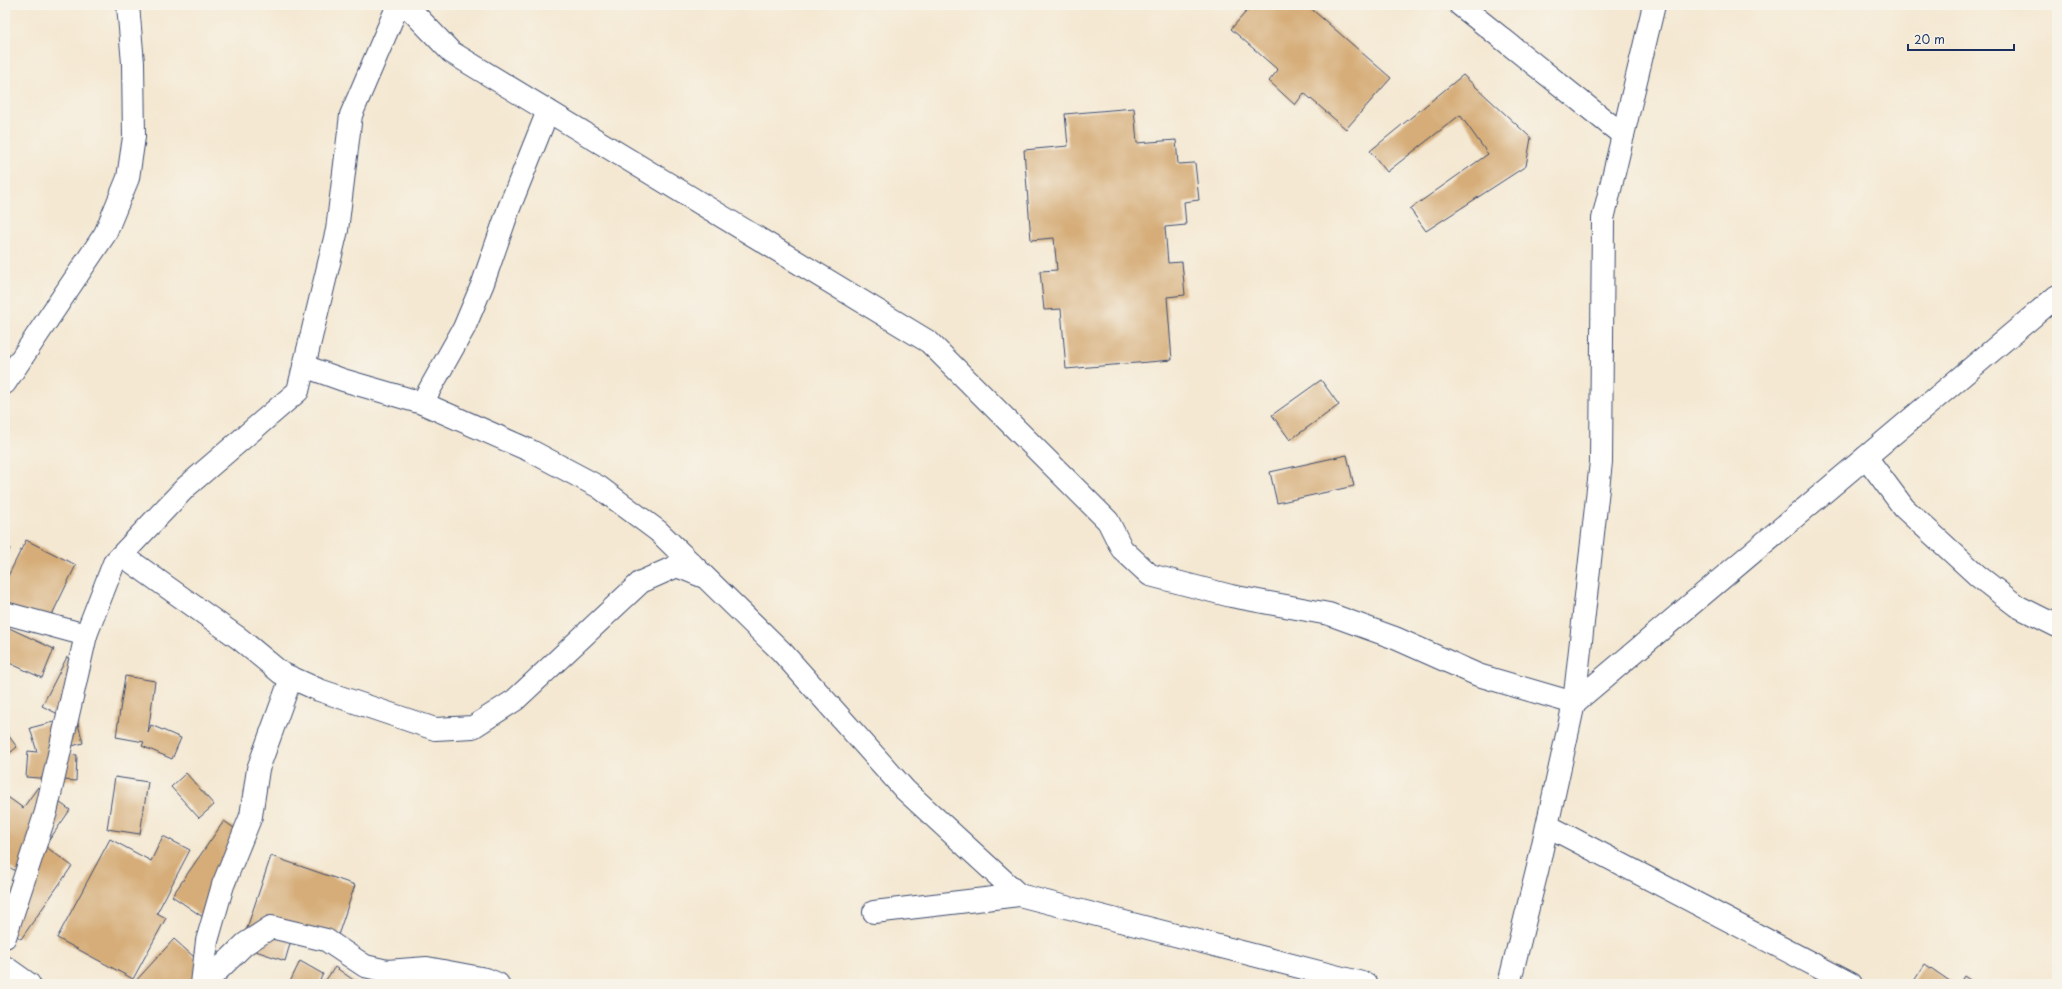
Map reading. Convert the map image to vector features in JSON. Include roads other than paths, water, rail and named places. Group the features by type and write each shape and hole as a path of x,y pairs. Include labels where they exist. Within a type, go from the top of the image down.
{"street":[{"path":"5,383 105,234 128,178 134,137 133,63 128,5"},
{"path":"5,937 46,812 86,635 114,563 186,487 298,391 337,230 351,115 398,5"},
{"path":"406,5 451,52 929,342 1108,521 1122,549 1150,575 1231,596 1329,614 1395,638 1478,675 1574,703"},
{"path":"1460,5 1623,136"},
{"path":"1509,984 1548,826 1574,703 1601,462 1603,219 1654,5"},
{"path":"422,403 464,328 484,283 509,208 548,111"},
{"path":"1574,703 2057,296"},
{"path":"304,366 343,380 422,403 531,451 599,487 658,531 707,578 782,652 904,790 1019,895"},
{"path":"1866,457 1904,508 1978,576 2017,606 2057,626"},
{"path":"122,555 240,639 281,673 319,690 369,705 435,729 473,727 515,700 641,582 677,566 707,578"},
{"path":"5,613 86,635"},
{"path":"203,984 207,941 223,884 251,816 258,769 291,678"},
{"path":"1548,826 1852,984"},
{"path":"874,912 1019,895 1366,984"},
{"path":"203,984 245,944 271,927 326,940 365,966 387,971 427,968 486,979 498,984"},
{"path":"5,967 29,984"}]}
